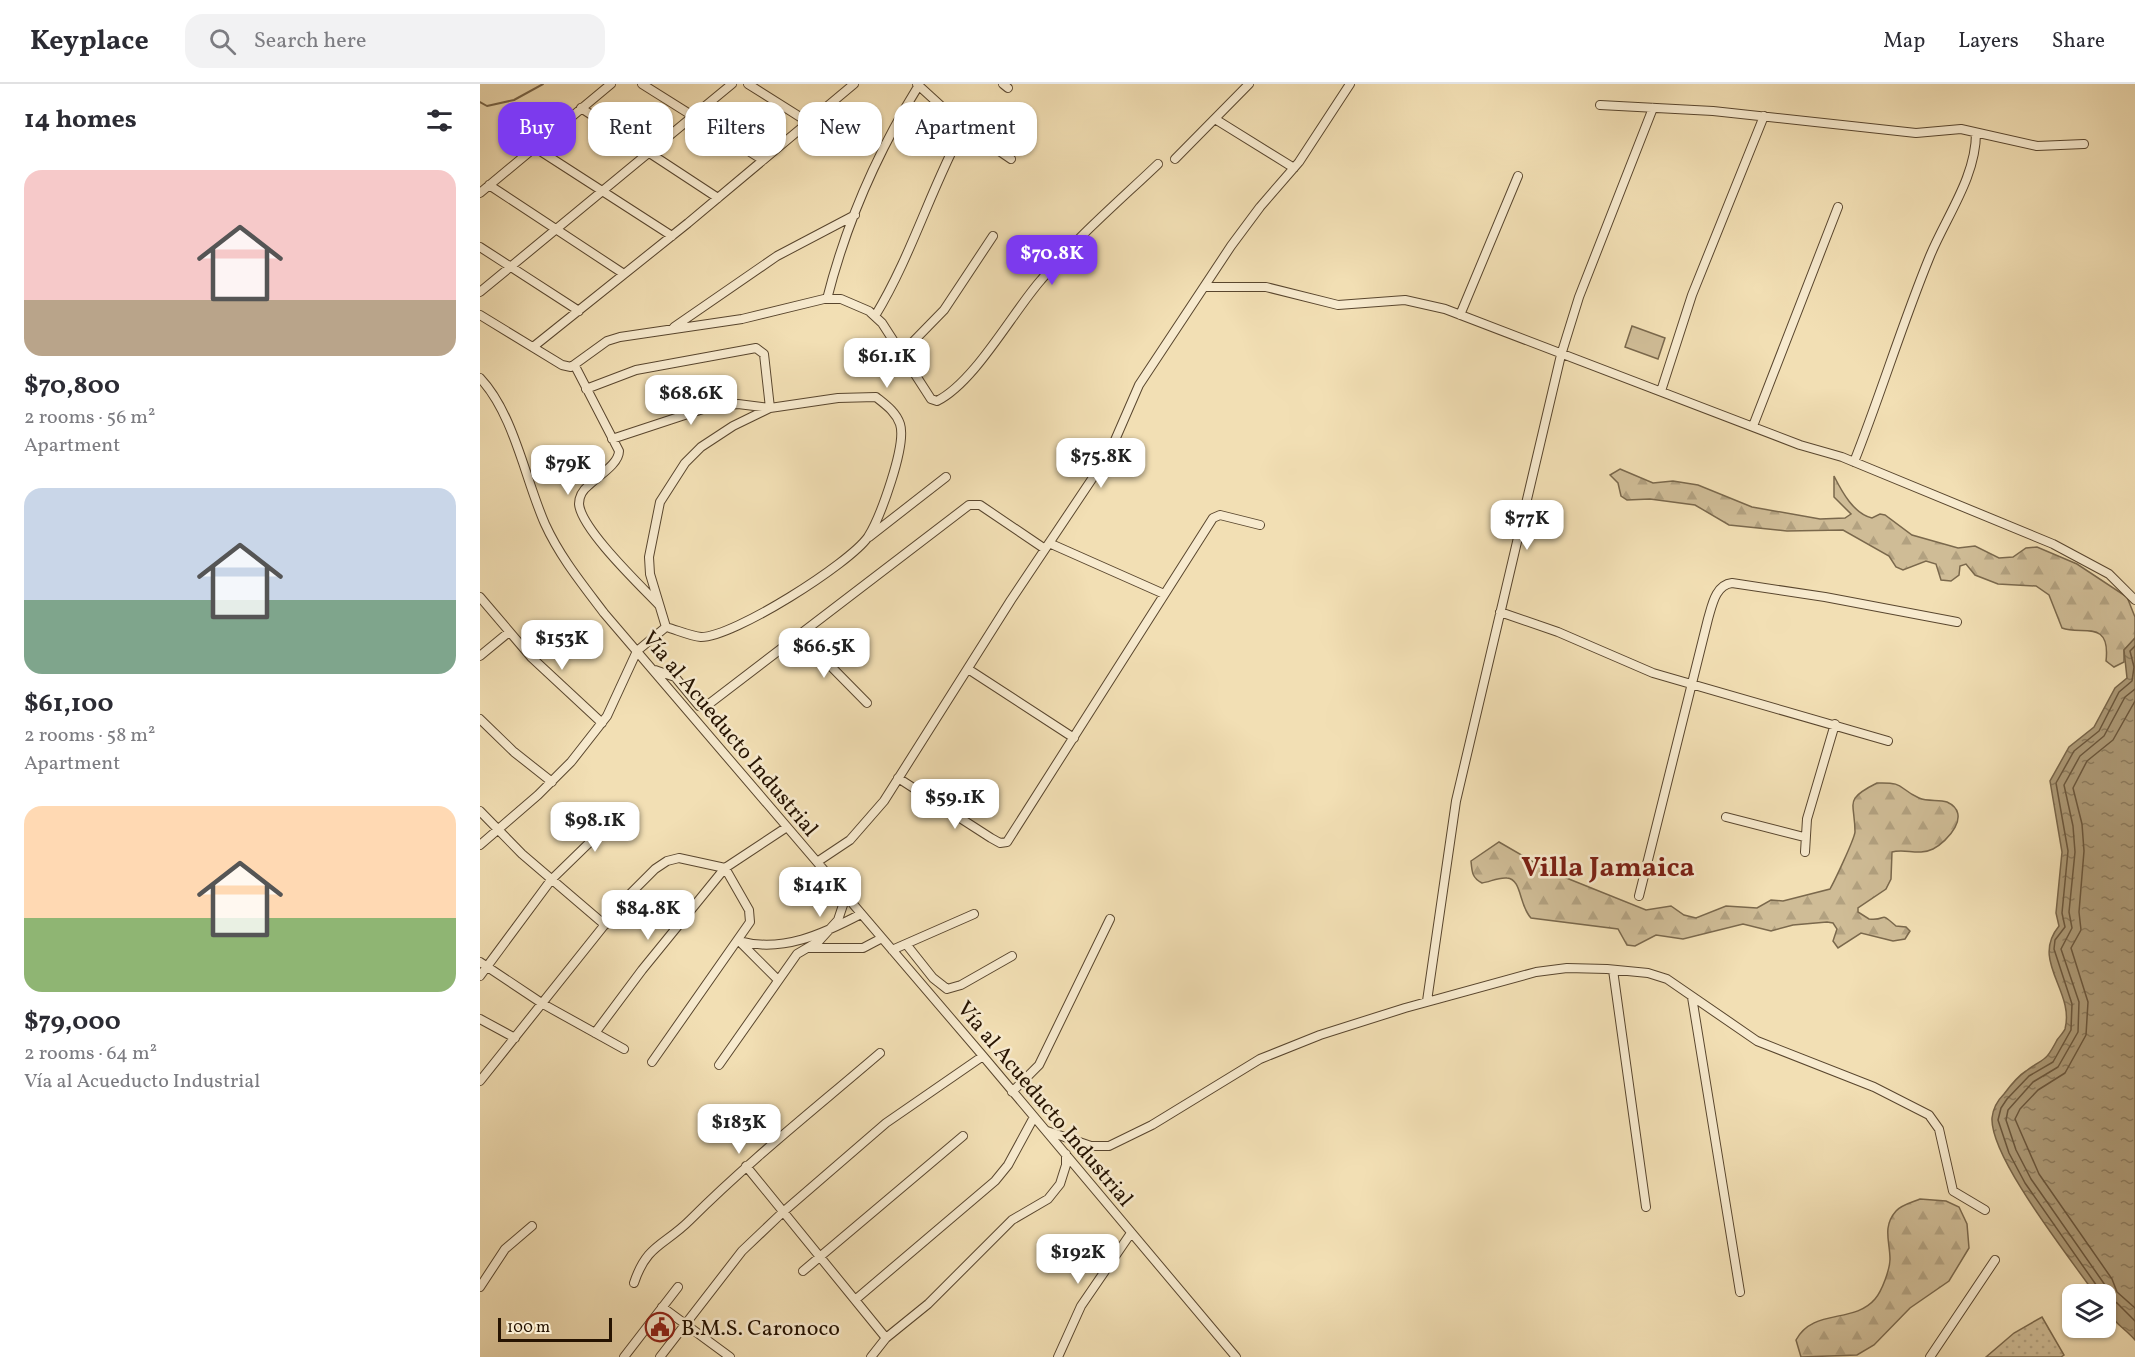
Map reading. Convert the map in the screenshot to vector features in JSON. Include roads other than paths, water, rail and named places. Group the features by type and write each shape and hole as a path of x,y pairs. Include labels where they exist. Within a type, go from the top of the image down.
{"street":[{"path":"576,111 610,84"},
{"path":"642,84 685,112"},
{"path":"711,102 732,84"},
{"path":"748,84 798,116"},
{"path":"832,102 854,84"},
{"path":"1175,159 1250,84"},
{"path":"817,862 850,840 874,813 898,778 1112,447 1139,385 1260,207 1294,168 1350,84"},
{"path":"827,299 855,215 889,136 918,85 937,102"},
{"path":"1600,105 1764,116 1916,134 1952,129 2037,146 2084,144"},
{"path":"580,108 588,113"},
{"path":"1427,1001 1456,801 1560,355 1583,287 1653,108"},
{"path":"1661,391 1692,295 1764,116"},
{"path":"1215,118 1294,168"},
{"path":"673,133 685,124"},
{"path":"534,347 798,130"},
{"path":"1854,462 1931,254 1959,195 1975,148 1976,133"},
{"path":"480,193 523,156"},
{"path":"548,156 672,236"},
{"path":"480,292 646,156"},
{"path":"651,156 718,198"},
{"path":"756,156 763,160"},
{"path":"875,316 893,283 932,190 949,156"},
{"path":"1007,156 1011,159"},
{"path":"480,315 562,365 575,366 612,339 749,318 827,299 847,300 875,316 933,401 947,394 980,360 1062,256 1158,164"},
{"path":"1460,315 1518,176"},
{"path":"489,185 624,274"},
{"path":"1753,426 1838,207"},
{"path":"673,328 777,256 855,215"},
{"path":"902,353 939,317 993,236"},
{"path":"480,247 579,310"},
{"path":"1204,287 1266,287 1325,303 1349,306 1396,300 1416,301 1460,315 1560,355 1854,462 2053,544 2109,574 2135,600"},
{"path":"586,390 636,370 756,348 764,354 770,408"},
{"path":"575,366 619,456 581,491 579,504 583,518 619,564 661,607"},
{"name":"Vía al Acueducto Industrial","path":"480,378 490,390 505,418 537,504 557,548 604,612 1236,1357"},
{"path":"612,439 706,408 738,404 770,408 838,398 876,397 892,409 901,426 901,445 893,476 868,538"},
{"path":"666,627 650,574 649,557 660,502 668,486 701,447 733,426 770,408"},
{"path":"666,627 701,637 722,633 749,621 802,590 946,477"},
{"path":"654,670 675,677 699,706 705,707 969,505 980,505 1047,546 1164,594"},
{"path":"898,778 1004,843 1010,838 1213,518 1220,515 1260,525"},
{"path":"1640,896 1714,599 1720,588 1727,584 1825,597 1957,622"},
{"path":"480,597 559,686 602,723"},
{"path":"1500,612 1557,632 1635,666 1888,741"},
{"path":"480,845 552,783 602,723 617,697 637,651 666,627"},
{"path":"480,656 509,632"},
{"path":"800,635 867,703"},
{"path":"968,669 1074,738"},
{"path":"480,719 514,752 552,783"},
{"path":"1805,852 1806,819 1835,724"},
{"path":"480,976 484,964 551,880 624,809"},
{"path":"480,811 551,880 605,925"},
{"path":"1726,817 1804,837"},
{"path":"595,1033 642,970 725,868 787,827"},
{"path":"480,1081 645,878 667,861 679,858 725,868 751,917 739,941 652,1062"},
{"path":"719,1065 778,980 804,948 819,941 831,928 842,913 846,896"},
{"path":"788,945 861,914"},
{"path":"892,950 974,914"},
{"path":"1012,1092 1039,1065 1110,919"},
{"path":"739,941 761,946 863,948 882,938"},
{"path":"739,941 778,980"},
{"path":"906,944 933,978 946,989 960,985 1012,956"},
{"path":"484,964 543,1004 624,1049"},
{"path":"1046,1131 1091,1146 1110,1146 1152,1125 1260,1059 1320,1035 1427,1001 1552,970 1578,968 1613,970 1657,975 1757,1041 1874,1087 1929,1115 1939,1129 1953,1191 1985,1210"},
{"path":"1613,970 1646,1207"},
{"path":"1692,997 1740,1292"},
{"path":"480,1019 515,1038"},
{"path":"634,1283 639,1268 651,1250 688,1222 746,1166 880,1053"},
{"path":"660,1357 742,1251 783,1212 886,1123 983,1056"},
{"path":"855,1300 995,1181 1012,1159 1034,1117"},
{"path":"803,1271 963,1136"},
{"path":"871,1357 886,1338 928,1304 1012,1220 1048,1199 1060,1184 1066,1165 1066,1154"},
{"path":"746,1166 886,1338"},
{"path":"480,1287 505,1249 532,1226"},
{"path":"1058,1357 1081,1306 1131,1233"},
{"path":"1930,1357 1995,1260"},
{"path":"624,1357 678,1287"},
{"path":"662,1307 730,1357"}],"water":[{"path":"2135,638 2135,1340 2116,1322 2116,1284 2088,1284 2017,1182 1995,1136 1992,1118 1999,1099 2020,1076 2050,1053 2065,1029 2064,1002 2049,952 2051,939 2059,926 2056,913 2062,852 2050,781 2069,747 2094,727 2115,688 2127,678 2124,650"}],"waterway":[{"path":"480,102 487,106 514,100 543,84"}],"place":[{"name":"B.M.S. Caronoco","path":"660,1327"}],"district":[{"name":"Villa Jamaica","path":"1608,866"}]}
